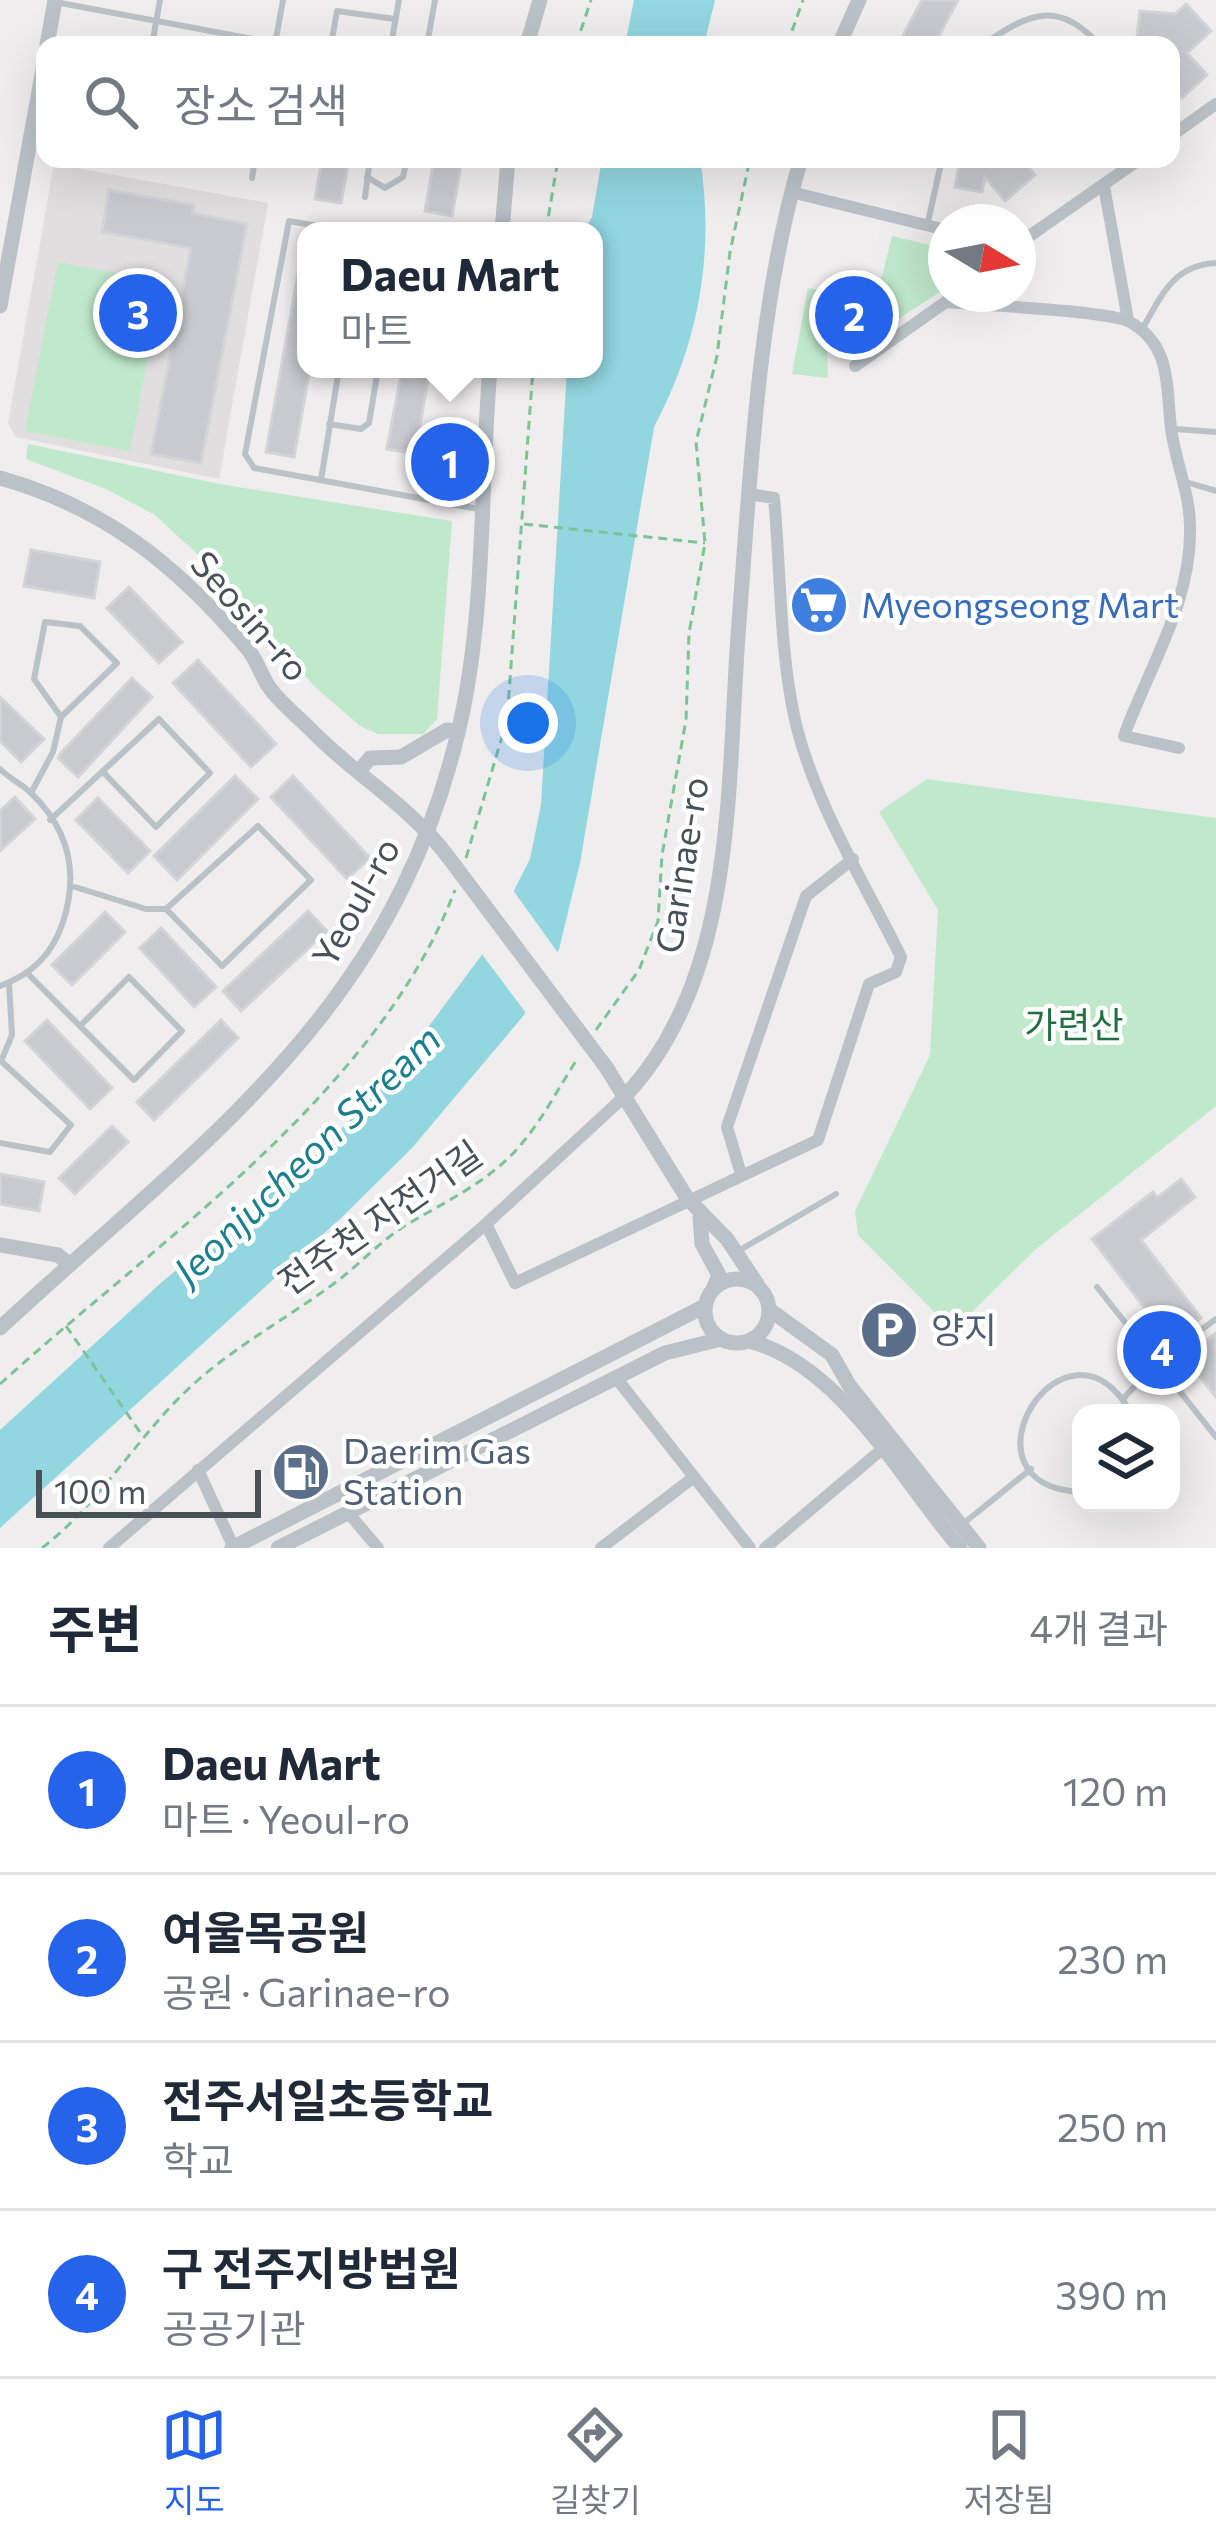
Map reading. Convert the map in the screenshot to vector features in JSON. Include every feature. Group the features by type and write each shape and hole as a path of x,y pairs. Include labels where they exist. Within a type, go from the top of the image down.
{"street":[{"path":"530,36 540,0"},
{"path":"843,36 859,0"},
{"path":"49,36 55,1"},
{"path":"0,305 6,233 36,98"},
{"path":"1180,130 1216,104"},
{"path":"503,222 507,168"},
{"name":"Garinae-ro","path":"110,1548 486,1224 626,1095 652,1067 680,1015 715,899 772,274 798,168"},
{"path":"1036,232 1128,168"},
{"path":"1104,186 1128,320"},
{"path":"791,192 927,226"},
{"path":"1036,308 1128,320 1159,349 1169,377 1171,429 1191,523 1189,565 1171,627 1124,736 1179,748"},
{"path":"855,366 932,312"},
{"name":"Yeoul-ro","path":"0,1328 230,1120 308,1040 366,956 430,832 458,731 473,629 489,378"},
{"name":"Seosin-ro","path":"0,478 51,492 143,544 238,638 270,688 430,832 626,1095 700,1217"},
{"path":"486,1224 515,1283 686,1198 818,1140 868,984 896,972 901,957 808,763 795,719 774,498 749,494"},
{"path":"360,770 370,758 412,754 447,730 458,731"},
{"path":"741,1174 727,1126 806,896 853,859"},
{"path":"700,1217 736,1252 770,1310 832,1355 957,1537"},
{"path":"700,1217 702,1244 718,1276 705,1306 708,1325 721,1339"},
{"path":"0,1245 58,1255 69,1264"},
{"path":"713,1289 729,1279 757,1284"},
{"path":"198,1470 233,1548 705,1306"},
{"path":"749,1341 764,1328 770,1310"},
{"path":"278,1548 351,1516 665,1353 721,1339 749,1341 799,1360 826,1383 957,1537 979,1548"},
{"path":"617,1379 750,1548"},
{"path":"765,1548 880,1451"},
{"path":"601,1548 694,1477"},
{"path":"351,1516 378,1548"}],"lane":[{"path":"154,36 160,0"},
{"path":"276,36 283,0"},
{"path":"334,36 337,0"},
{"path":"392,36 398,0"},
{"path":"429,36 435,0"},
{"path":"55,1 234,36"},
{"path":"996,36 1020,19 1048,10 1073,16 1091,36"},
{"path":"338,11 395,19"},
{"path":"252,178 254,168"},
{"path":"364,197 368,168"},
{"path":"367,177 385,188 403,177 404,168"},
{"path":"927,226 940,168"},
{"path":"297,222 290,221 245,454 254,468 481,509"},
{"path":"1141,331 1171,279 1181,271 1216,263"},
{"path":"321,480 337,378"},
{"path":"329,424 361,429 369,423 377,378"},
{"path":"1171,429 1216,432"},
{"path":"1183,481 1216,491"},
{"path":"31,793 53,752 61,717 117,663 80,626 45,622 34,679 61,717"},
{"path":"50,820 159,719 210,773 156,827 104,773"},
{"path":"0,769 31,793 50,820 66,846 74,887 57,940 29,975 5,984 12,1035 0,1062 71,1125 50,1152 0,1144"},
{"path":"74,887 146,908 166,909 222,965 310,880 258,826 166,909"},
{"path":"29,975 134,1080 182,1031 128,977 81,1025"},
{"path":"736,1252 836,1194"},
{"path":"1097,1287 1216,1437"},
{"path":"1123,1399 1156,1363 1216,1319"},
{"path":"1072,1490 1047,1484 1022,1452 1022,1421 1031,1401 1051,1383 1089,1378 1126,1404"},
{"path":"957,1537 1031,1469"}],"path":[{"path":"578,36 591,0"},
{"path":"791,36 803,0"},
{"path":"547,222 556,168"},
{"path":"592,1036 654,940 662,855 680,771 689,633 705,543 695,442 717,356 730,252 748,168"},
{"path":"456,862 507,720 532,378"},
{"path":"523,524 705,543"},
{"path":"0,1384 175,1231 335,1077 414,971 455,889"},
{"name":"전주천 자전거길","path":"42,1548 77,1521 113,1480 142,1435 197,1381 270,1323 338,1281 401,1228 465,1192 522,1144 582,1052"},
{"path":"65,1325 142,1435"}],"shaded area":[{"path":"53,168 76,168 268,203 219,479 16,437 8,423"}],"green space":[{"path":"892,236 928,245 928,300 881,330 841,329 827,344 828,378 792,374 808,288 876,301"},
{"path":"58,262 162,282 130,451 25,431"},
{"path":"28,444 225,485 452,521 437,719 423,734 378,734 360,726 312,684 235,589 155,515 106,489 26,459"},
{"name":"가련산","path":"927,779 1216,818 1216,1106 1036,1249 953,1331 858,1235 855,1211 930,1055 938,910 879,812"}],"water":[{"path":"634,0 715,0 706,36 627,36"},
{"path":"600,168 701,168 705,228 700,296 682,363 654,427 580,863 559,949 524,1015 412,1148 0,1528 0,1430 162,1282 315,1156 389,1080 481,956 530,859 541,805 566,378 603,378 603,222 589,222"}],"pier":[{"path":"510,886 561,957 529,1017 478,949"}],"building":[{"path":"922,0 958,0 939,36 903,36"},
{"path":"1186,4 1211,31 1187,53 1207,75 1182,98 1180,36 1137,36 1140,11 1175,14"},
{"path":"320,168 347,168 341,203 315,199"},
{"path":"432,168 460,168 452,216 425,211"},
{"path":"958,168 1029,168 1035,175 1005,201 985,177 982,192 955,187"},
{"path":"109,190 194,205 192,213 247,224 201,463 151,454 191,248 102,232"},
{"path":"297,280 297,378 308,378 294,457 266,452"},
{"path":"400,378 428,378 415,454 387,449"},
{"path":"31,550 100,562 94,598 24,586"},
{"path":"129,587 182,642 159,663 107,608"},
{"path":"198,660 276,744 251,767 173,683"},
{"path":"132,678 152,697 78,777 58,758 60,754"},
{"path":"0,697 44,739 21,762 0,741"},
{"path":"235,776 258,799 177,880 154,856"},
{"path":"293,776 370,858 347,879 271,797"},
{"path":"15,797 35,819 0,851 0,811"},
{"path":"98,798 150,851 128,873 76,820"},
{"path":"308,911 327,931 241,1011 223,991"},
{"path":"105,912 125,932 72,985 52,965"},
{"path":"161,928 216,987 194,1007 140,948"},
{"path":"47,1020 112,1088 90,1109 25,1041"},
{"path":"221,1020 238,1038 154,1120 137,1102"},
{"path":"112,1126 128,1142 75,1194 59,1178"},
{"path":"0,1174 44,1182 39,1211 0,1204"},
{"path":"1181,1179 1195,1197 1141,1240 1201,1318 1170,1341 1092,1239 1153,1192 1157,1198"},
{"path":"1216,1333 1216,1397 1185,1358"}],"place":[{"name":"전주서일초등학교","path":"138,313"},
{"name":"여울목공원","path":"854,315"},
{"name":"Daeu Mart","path":"450,462"},
{"name":"Myeongseong Mart","path":"819,605"},
{"name":"양지","path":"889,1330"},
{"name":"구 전주지방법원","path":"1162,1350"},
{"name":"Daerim Gas Station","path":"301,1472"}],"water label":[{"name":"Jeonjucheon Stream","path":"307,1155"}]}
